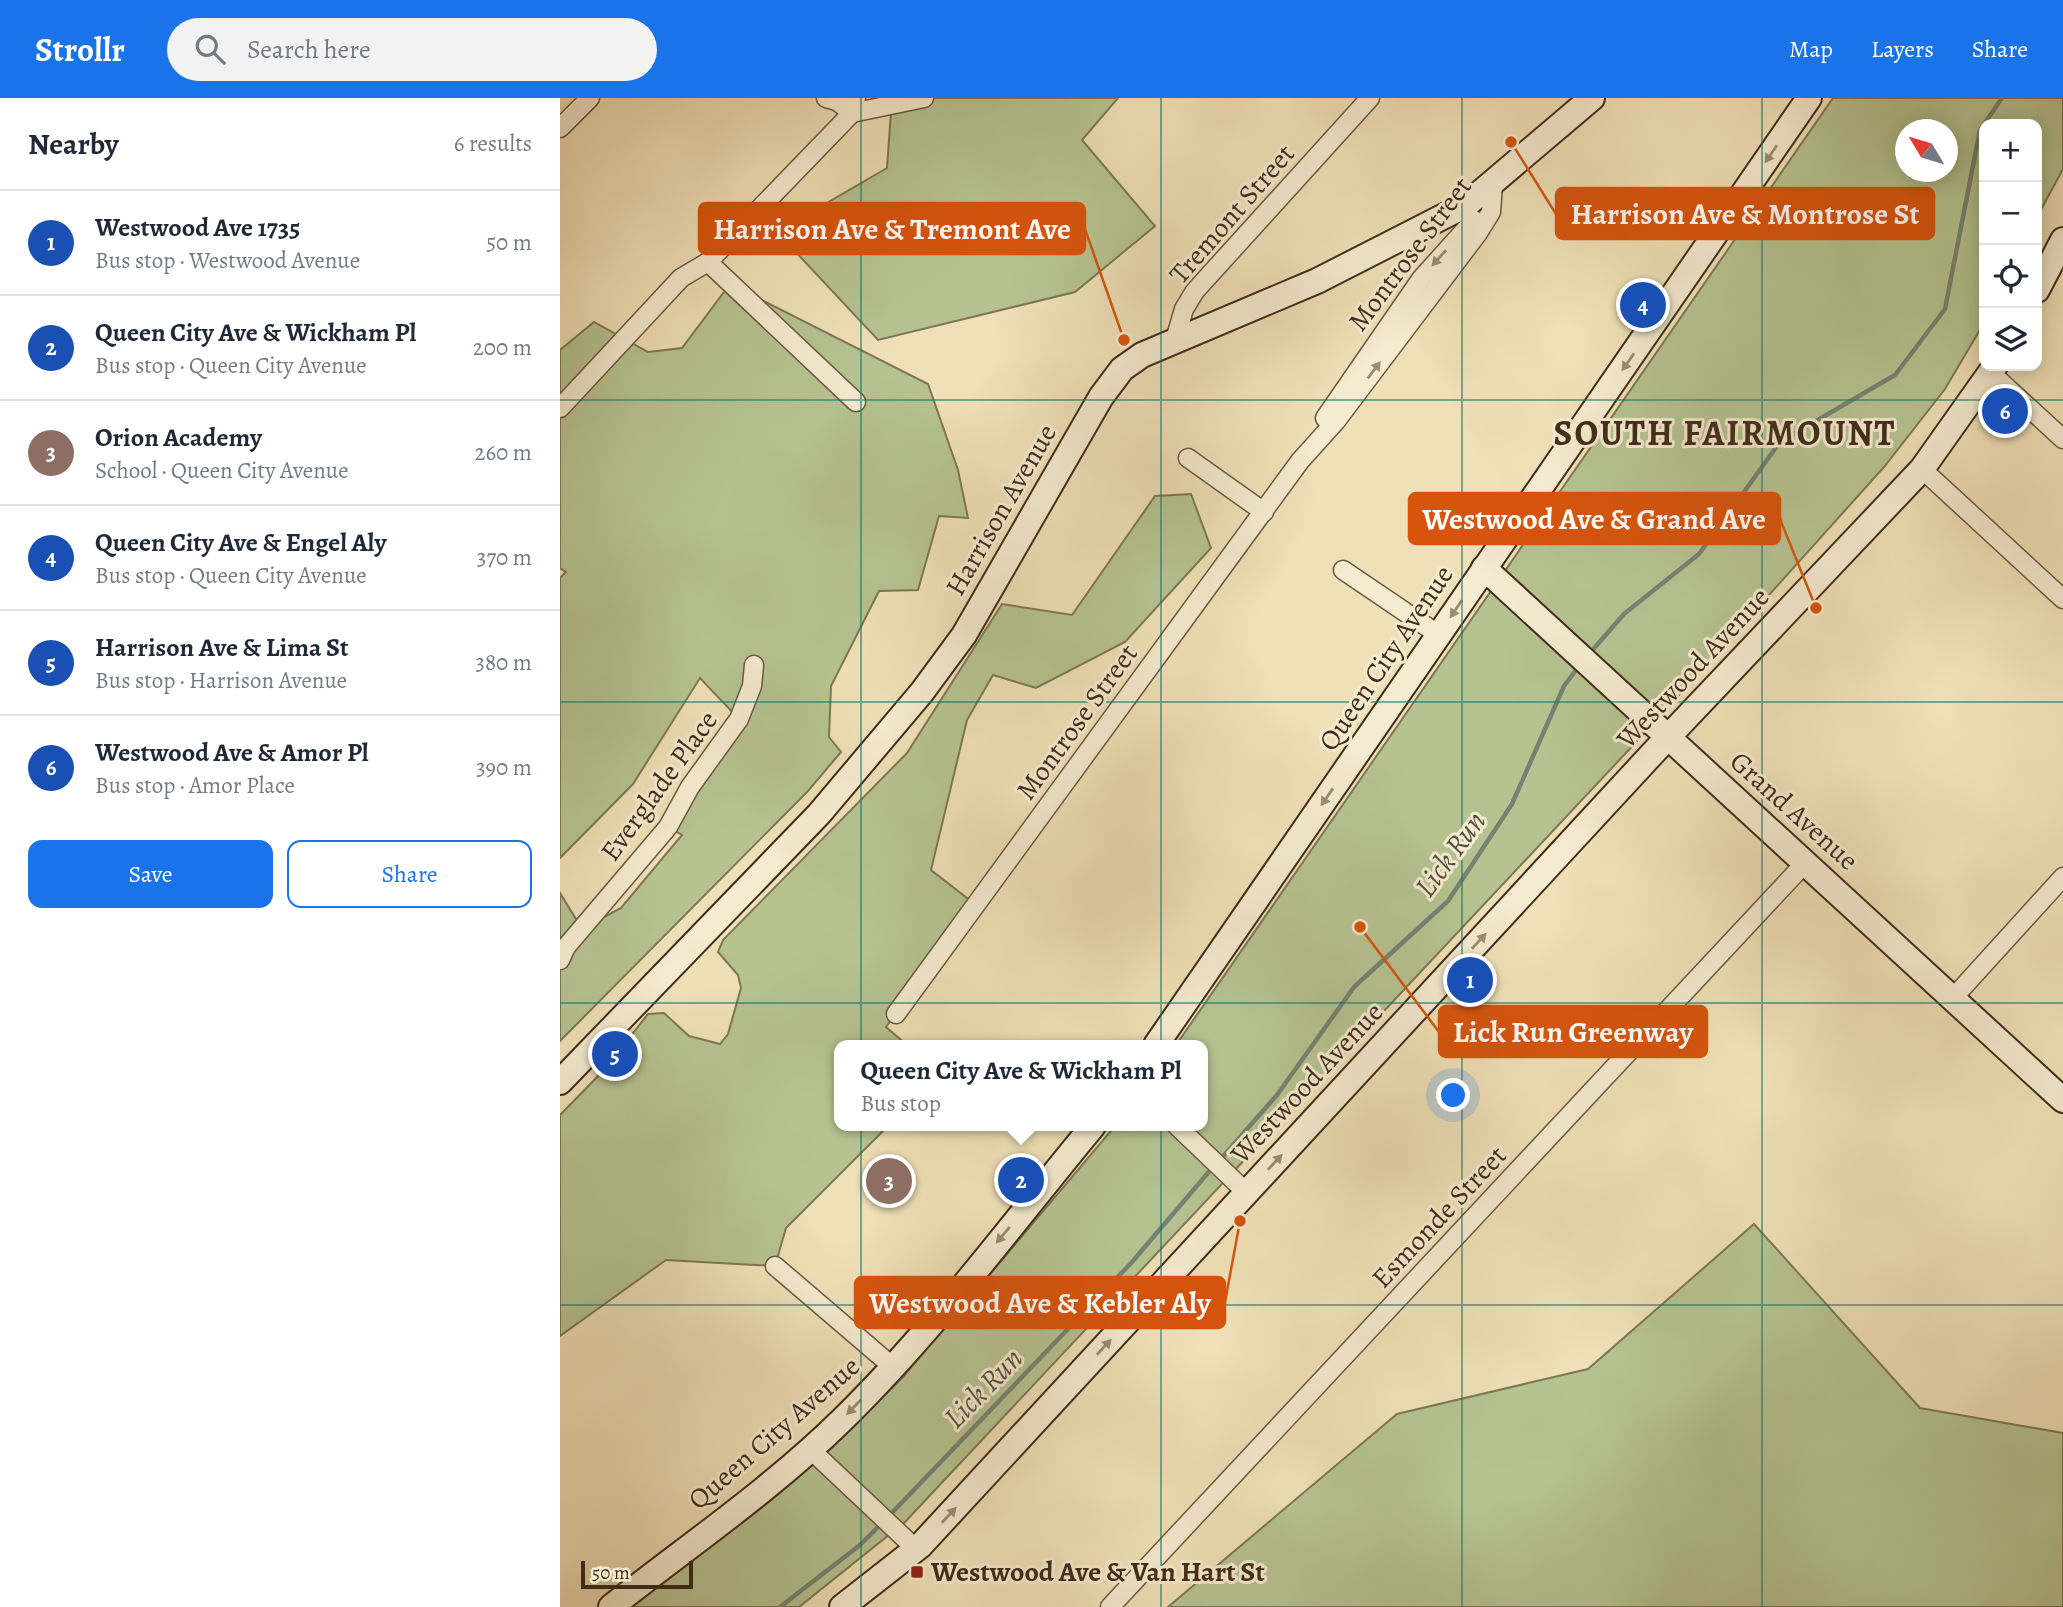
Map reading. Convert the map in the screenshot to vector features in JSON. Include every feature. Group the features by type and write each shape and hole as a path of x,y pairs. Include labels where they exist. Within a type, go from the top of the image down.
{"main road":[{"name":"Harrison Avenue","path":"560,1082 819,814 882,740 964,635 1109,386 1133,360 1175,340 1229,321 1346,268 1466,205 1592,98"},
{"name":"Queen City Avenue","path":"1159,1040 1809,98"},
{"path":"2042,280 2063,240"},
{"name":"Westwood Avenue","path":"842,1607 916,1549 1922,468 1992,371"},
{"name":"Grand Avenue","path":"1483,568 2063,1100"},
{"name":"Queen City Avenue","path":"611,1607 810,1449 893,1367 1089,1131"}],"street":[{"path":"562,122 590,98"},
{"path":"826,98 854,106 924,98"},
{"name":"Tremont Street","path":"1175,340 1184,309 1195,291 1370,98"},
{"path":"560,408 681,278 708,262 854,106"},
{"name":"Montrose Street","path":"896,1014 1300,461 1336,421 1478,233 1492,212 1493,184"},
{"path":"708,262 856,402"},
{"path":"1995,371 2063,439"},
{"path":"1188,458 1264,512"},
{"path":"1922,468 2063,599"},
{"path":"1343,570 1439,635"},
{"name":"Everglade Place","path":"560,960 566,947 655,845 690,787 739,719 752,686 754,666"},
{"name":"Esmonde Street","path":"1110,1607 1806,862"},
{"path":"1954,998 2063,877"},
{"path":"1182,1131 1247,1193"},
{"path":"775,1266 893,1367"},
{"path":"810,1449 916,1549"}],"green space":[{"path":"892,98 1118,98 1082,140 1155,226 1075,292 878,340 777,232 887,168"},
{"path":"1833,98 2063,98 2063,169 2042,208 2042,119 1979,119 1979,331 1945,389 1884,467 1654,723 905,1522 799,1607 629,1607 828,1451 903,1377 1111,1131 1208,1131 1208,1040 1179,1040"},
{"path":"730,284 928,384 958,470 968,518 939,516 918,590 879,591 831,686 829,737 841,752 808,791 560,1041 560,893 582,929 621,908 682,835 668,827 739,719 700,678 633,784 560,858 560,578 566,572 560,568 560,350 594,322 648,352 682,348"},
{"path":"1191,494 1211,548 1125,642 1036,688 993,675 967,720 931,870 976,905 886,1027 901,1040 834,1040 834,1131 883,1131 786,1228 775,1266 666,1260 560,1336 560,1115 604,1070 648,1014 664,1013 689,1036 720,1044 728,1034 741,988 738,975 718,952 723,940 907,753 1002,604 1072,615 1155,496"},
{"path":"1754,1224 1920,1408 2063,1433 2063,1607 1168,1607 1397,1414 1588,1369"}],"waterway":[{"name":"Lick Run","path":"1589,654 1624,614 1699,554 1780,442 1895,375 1945,309 1980,130 2002,98"},
{"name":"Lick Run","path":"1219,1161 1277,1095 1354,987 1448,901 1512,804 1564,686 1579,666"},
{"name":"Lick Run","path":"888,1517 1132,1262 1213,1167"},
{"name":"Lick Run","path":"780,1607 860,1545 882,1523"}],"place":[{"name":"Harrison Ave & Montrose St","path":"1511,142"},
{"name":"Queen City Ave & Engel Aly","path":"1643,305"},
{"name":"Harrison Ave & Tremont Ave","path":"1124,340"},
{"name":"Westwood Ave & Amor Pl","path":"2005,411"},
{"name":"Westwood Ave & Grand Ave","path":"1816,608"},
{"name":"Lick Run Greenway","path":"1360,927"},
{"name":"Westwood Ave 1735","path":"1470,980"},
{"name":"Harrison Ave & Lima St","path":"615,1054"},
{"name":"Queen City Ave & Wickham Pl","path":"1021,1180"},
{"name":"Orion Academy","path":"889,1181"},
{"name":"Westwood Ave & Kebler Aly","path":"1240,1221"},
{"name":"Westwood Ave & Van Hart St","path":"917,1572"}],"district":[{"name":"SOUTH FAIRMOUNT","path":"1725,433"}]}
